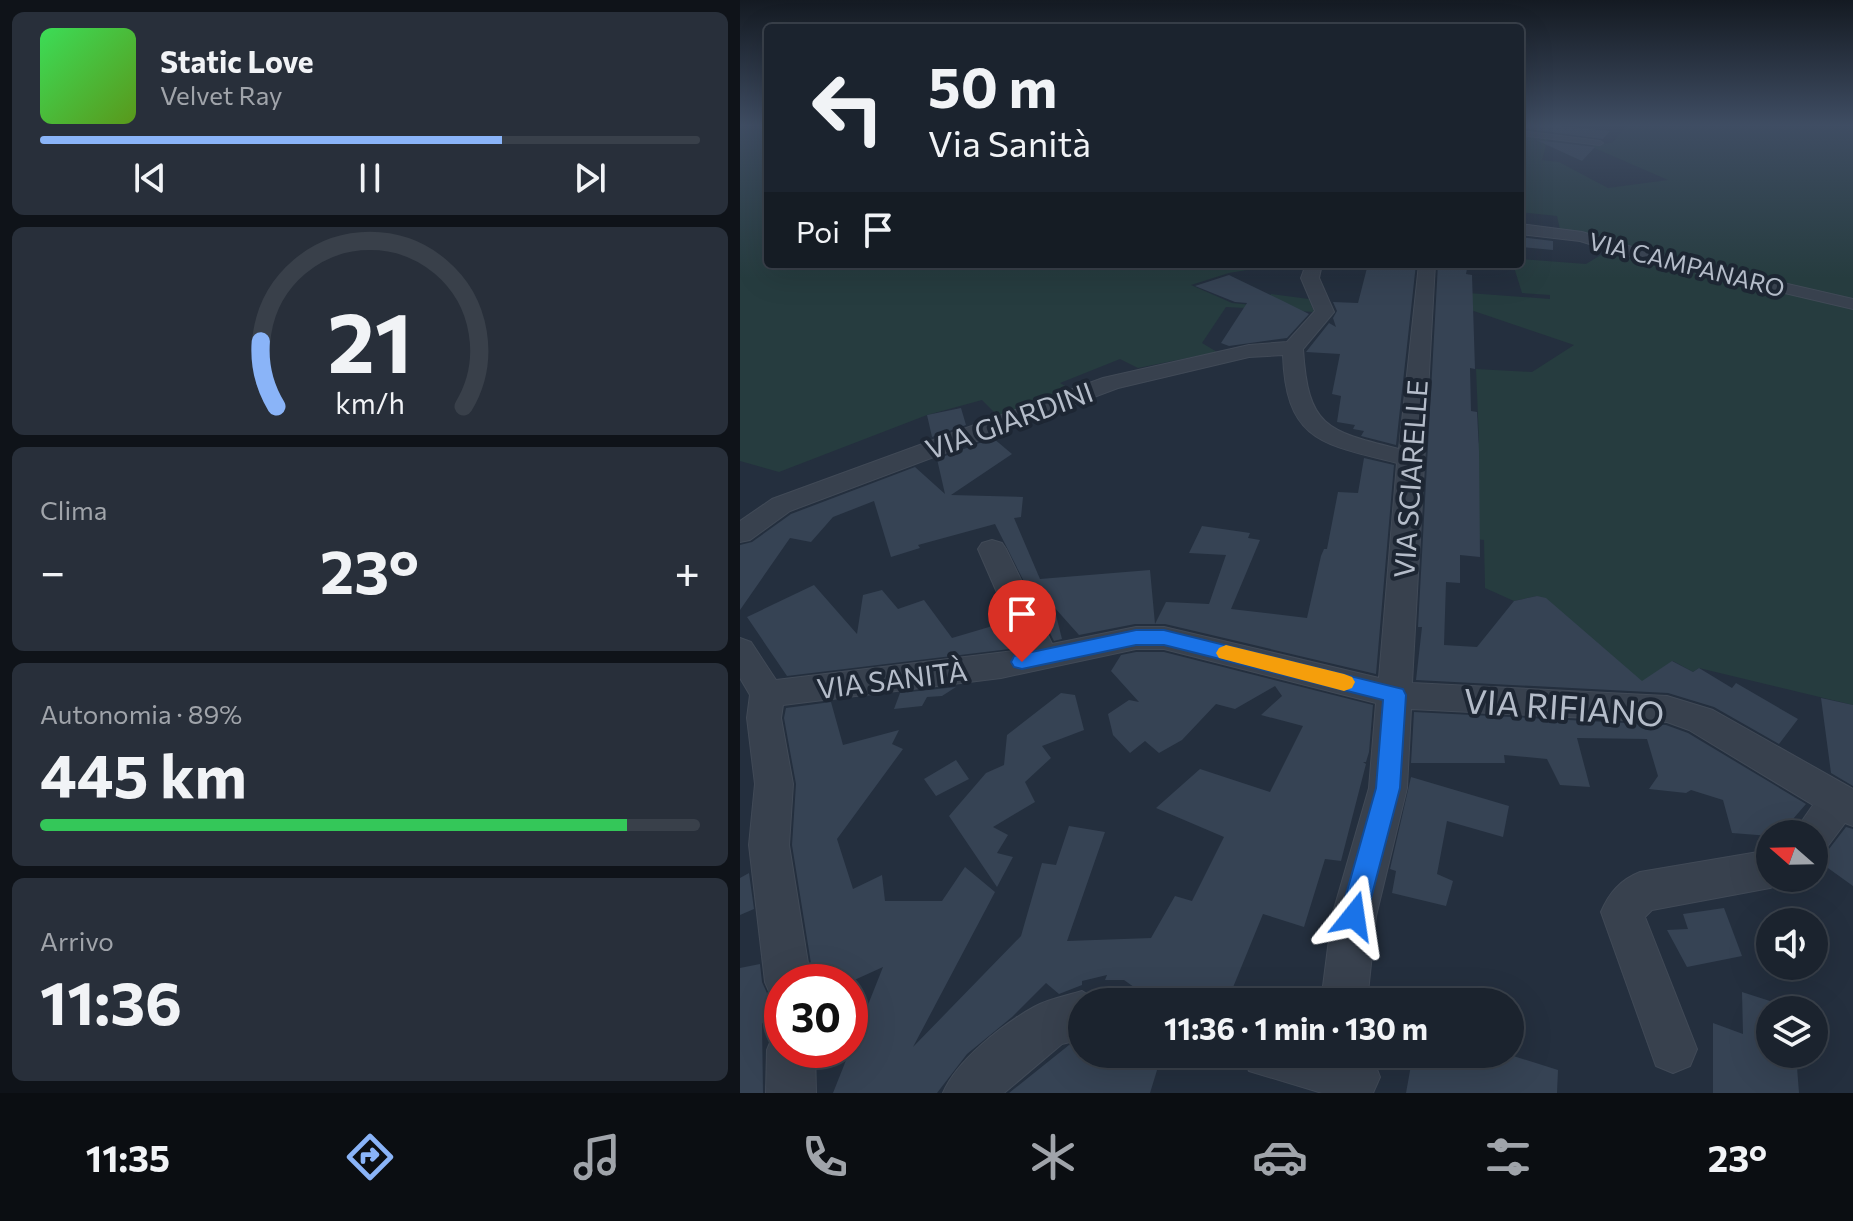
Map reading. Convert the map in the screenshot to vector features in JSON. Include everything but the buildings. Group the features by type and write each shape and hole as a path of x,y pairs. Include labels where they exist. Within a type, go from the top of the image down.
{"street":[{"name":"VIA CAMPANARO","path":"1524,230 1582,237 1641,255 1853,304"},
{"path":"1313,268 1310,278 1325,312 1293,348 1302,409 1308,420 1323,431 1349,442 1410,459"},
{"name":"VIA SCIARELLE","path":"1345,988 1354,916 1388,788 1410,459 1427,268"},
{"name":"VIA GIARDINI","path":"740,534 781,505 1111,383 1249,351 1293,348"},
{"path":"992,549 1042,657"},
{"name":"VIA SANITÀ","path":"767,694 1001,666 1136,638 1164,638 1395,695"},
{"path":"740,650 767,694 764,718 774,784 769,845 786,964"},
{"name":"VIA RIFIANO","path":"1395,695 1667,709 1701,720 1846,805"},
{"path":"1828,821 1846,805"},
{"path":"1673,1049 1622,912 1640,892 1756,871"},
{"path":"968,1093 1002,1060 1050,1024 1068,1019"},
{"path":"791,1068 791,1093"},
{"path":"1325,1068 1355,1075"}],"green space":[{"path":"740,176 764,176 764,268 1258,268 1191,285 1232,303 1264,306 1271,294 1309,299 1314,312 1226,307 1202,343 1217,352 1138,368 1120,359 1060,383 1074,391 1000,418 982,400 927,415 779,472 740,461"},
{"path":"1524,176 1585,176 1608,188 1668,180 1659,176 1853,176 1853,302 1560,230 1557,216 1524,212"},
{"path":"1611,249 1628,253 1627,258 1636,260 1644,257 1853,305 1853,705 1699,668 1693,672 1673,661 1652,675 1652,690 1537,596 1514,601 1485,588 1484,540 1445,536 1479,441 1476,369 1532,372 1574,345 1465,308 1468,293 1550,299 1550,295 1522,293 1514,268 1524,268 1524,259 1586,264"}],"slow traffic":[{"path":"1226,653 1344,682"}],"route":[{"path":"1022,662 1136,638 1164,638 1395,695 1388,788 1354,916"}]}
